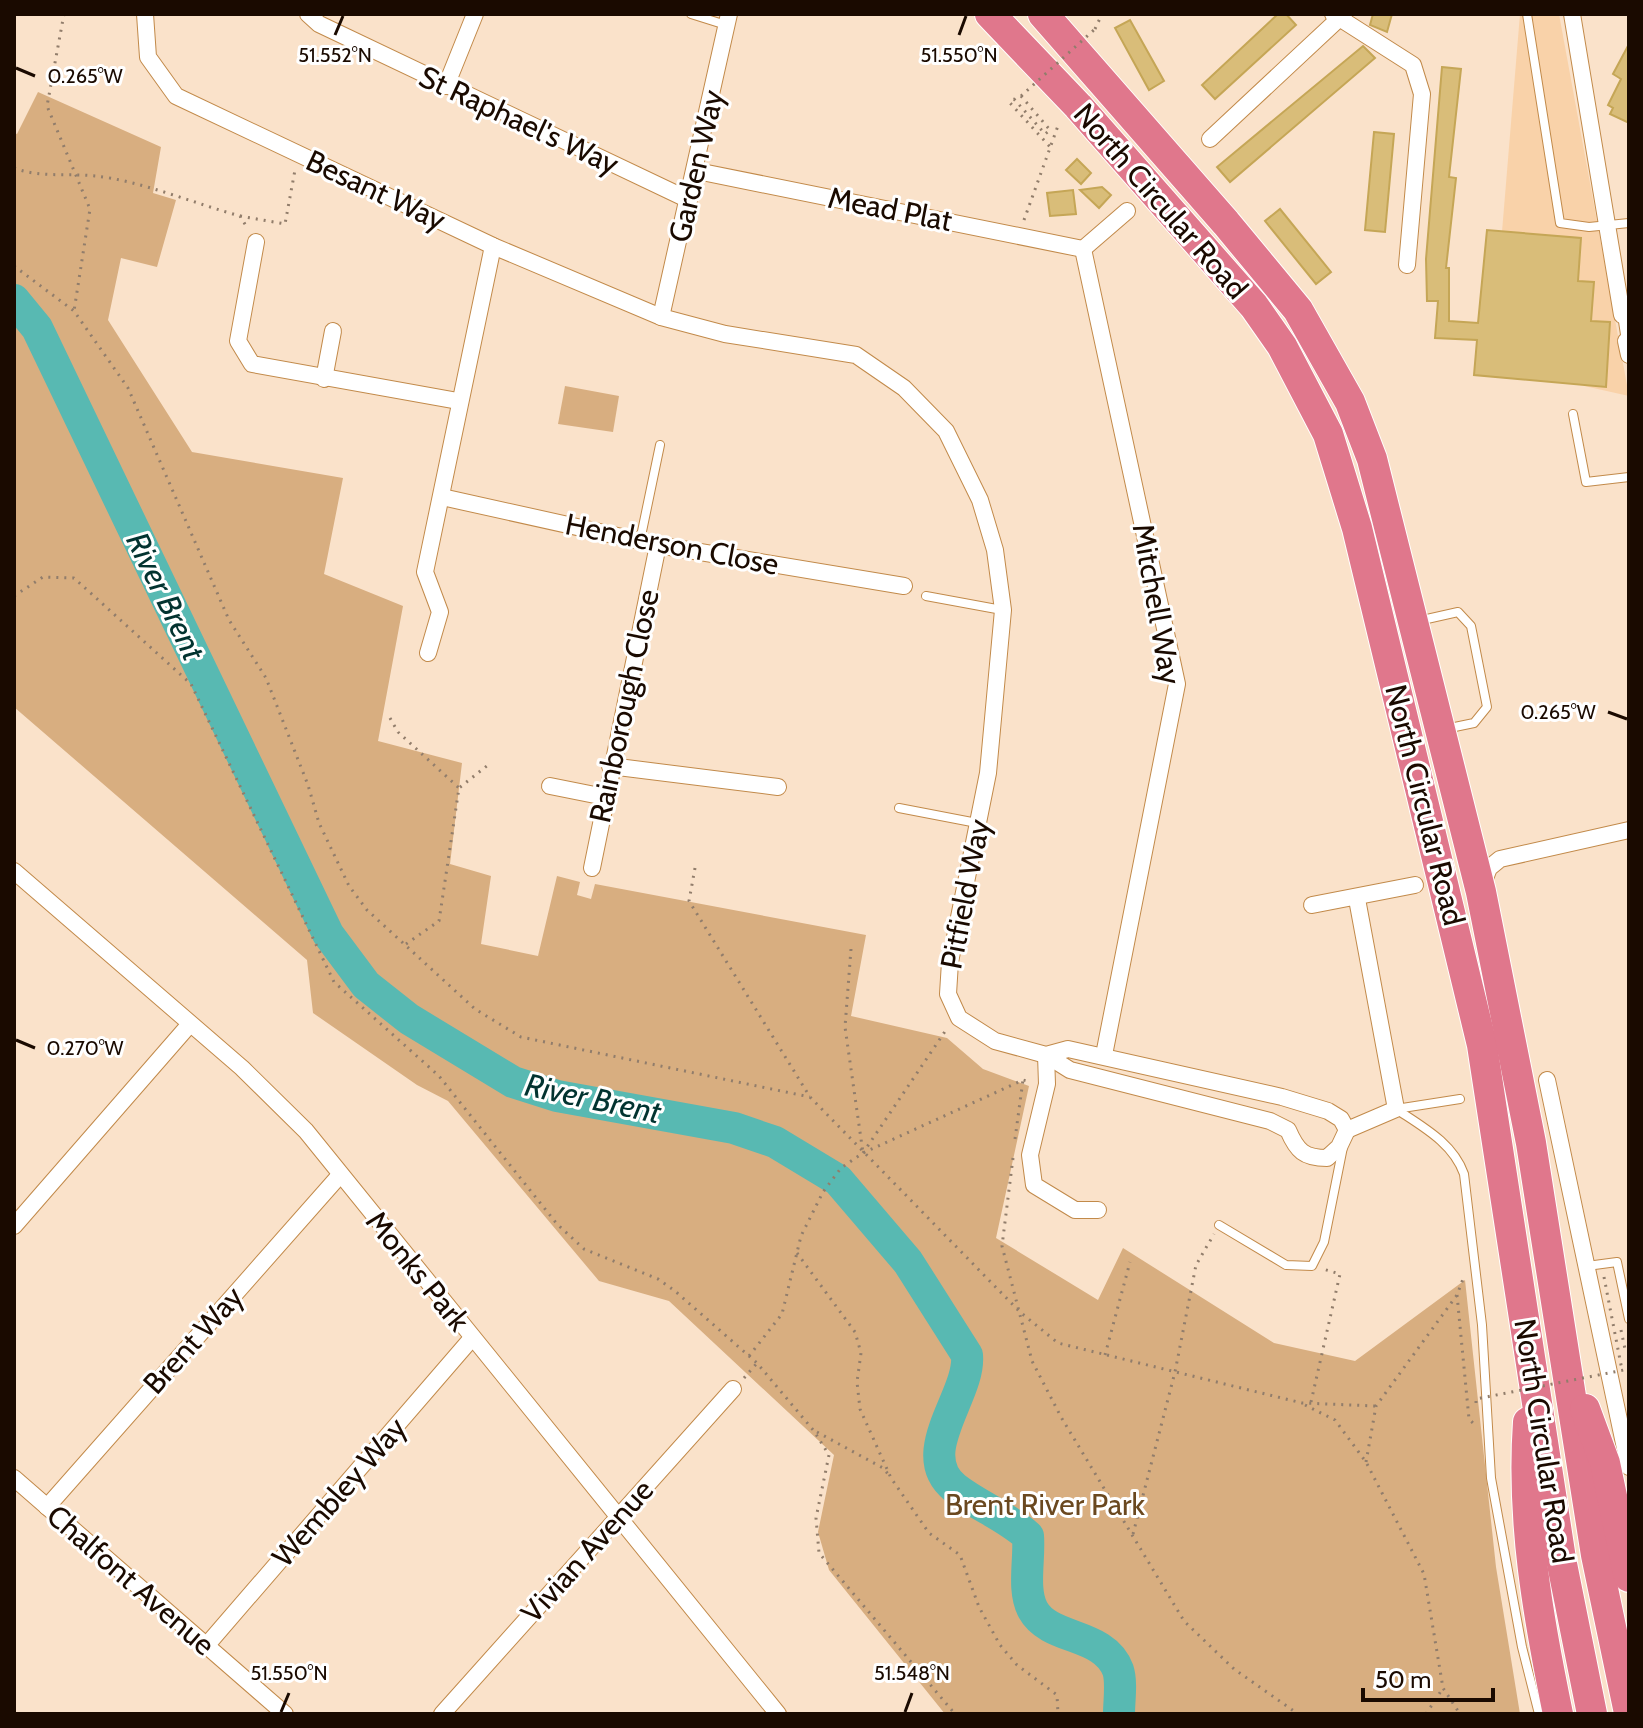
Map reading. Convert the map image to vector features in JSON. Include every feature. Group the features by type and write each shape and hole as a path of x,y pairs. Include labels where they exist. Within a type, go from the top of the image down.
{"highway":[{"name":"North Circular Road","path":"990,14 1078,106 1254,306 1282,346 1328,434 1357,528 1482,1045 1561,1559 1592,1714"},
{"name":"North Circular Road","path":"1043,14 1265,267 1298,310 1329,360 1372,459 1481,892 1531,1143 1596,1555 1629,1713"},
{"path":"1566,1361 1605,1463 1629,1577"},
{"path":"1532,1368 1525,1499 1542,1629 1558,1714"}],"street":[{"name":"Besant Way","path":"145,14 148,57 176,96 493,246 661,317"},
{"name":"St Raphael's Way","path":"308,14 319,24 689,200"},
{"path":"446,86 475,14"},
{"path":"1572,14 1622,315"},
{"path":"1210,139 1340,15 1413,65 1422,94 1407,265"},
{"name":"Garden Way","path":"661,317 697,171 728,20"},
{"name":"Mead Plat","path":"697,171 1083,249"},
{"path":"1083,249 1127,211"},
{"path":"256,242 238,341 252,364 458,401"},
{"path":"428,653 440,612 425,572 442,497 458,401 493,246"},
{"name":"Mitchell Way","path":"1083,249 1177,684 1104,1055"},
{"name":"Pitfield Way","path":"661,317 725,334 856,355 904,388 946,431 980,500 995,550 1003,610 988,773 950,962 948,994 959,1018"},
{"path":"324,379 333,331"},
{"name":"Henderson Close","path":"442,497 658,545 904,586"},
{"name":"Rainborough Close","path":"592,868 610,766 658,545"},
{"path":"610,766 778,787"},
{"path":"550,786 605,797"},
{"path":"1481,892 1489,868 1500,859 1629,830"},
{"name":"Monks Park","path":"14,871 273,1097 306,1131 778,1714"},
{"path":"1312,905 1357,899 1415,885"},
{"path":"959,1018 995,1041 1046,1055 1070,1070 1270,1121 1288,1130 1294,1145 1303,1155 1327,1158 1339,1147 1347,1130 1396,1109 1357,899"},
{"path":"14,1226 190,1024"},
{"path":"1046,1055 1068,1049 1104,1055 1328,1111 1341,1119 1347,1130"},
{"path":"1046,1055 1047,1084 1030,1155 1034,1185 1075,1210 1098,1210"},
{"path":"1547,1080 1586,1266 1621,1401 1629,1467"},
{"name":"Brent Way","path":"47,1507 340,1175"},
{"name":"Wembley Way","path":"206,1646 472,1338"},
{"name":"Vivian Avenue","path":"442,1714 733,1389"},
{"name":"Chalfont Avenue","path":"14,1478 285,1714"},
{"path":"755,1714 767,1700"}],"lane":[{"path":"691,14 728,20"},
{"path":"1527,14 1560,223 1589,227 1629,223"},
{"path":"1622,315 1628,348"},
{"path":"1573,414 1586,482 1629,477"},
{"path":"640,541 660,445"},
{"path":"926,596 1003,610"},
{"path":"1414,623 1458,612 1471,626 1487,707 1474,723 1440,731"},
{"path":"899,808 978,824"},
{"path":"1396,1109 1460,1099"},
{"path":"1396,1109 1432,1133 1458,1158 1464,1174 1482,1325 1491,1478 1522,1647 1539,1714"},
{"path":"1219,1225 1286,1265 1312,1266 1324,1242 1347,1130"},
{"path":"1586,1266 1617,1262 1629,1319"}],"path":[{"path":"64,14 47,106 90,209 74,311"},
{"path":"1052,149 1010,103 1014,99 1045,134 1050,130 1021,96 1095,29 1097,14"},
{"path":"1019,235 1041,170 1052,149 1058,124 1063,119"},
{"path":"14,168 95,176 240,216 285,224 298,154"},
{"path":"240,216 256,242"},
{"path":"14,266 74,311 128,388 229,620 266,678 308,785 319,823 349,886 367,910 475,1009 521,1037 810,1097"},
{"path":"14,596 43,577 74,578 191,684 334,982 439,1076 557,1224 584,1249 658,1279 749,1356 814,1431 829,1455 816,1518 819,1553 955,1714"},
{"path":"390,718 398,732 459,788"},
{"path":"406,944 439,921 459,788 488,765"},
{"path":"695,868 689,901 810,1097 1020,1312 1058,1343 1302,1403 1335,1420 1366,1462 1424,1574 1443,1688 1460,1714"},
{"path":"851,949 845,1027 863,1153"},
{"path":"863,1153 941,1032 959,1018"},
{"path":"749,1356 782,1314 801,1236 841,1168 863,1153 1023,1080 1015,1141"},
{"path":"1013,1156 1002,1246 1032,1361 1061,1417 1184,1621 1234,1669 1298,1714"},
{"path":"1133,1534 1175,1372 1196,1265 1219,1225"},
{"path":"1366,1462 1376,1406 1457,1295 1473,1249"},
{"path":"797,1253 855,1332 861,1353 857,1382 860,1409 891,1478"},
{"path":"1105,1355 1130,1262"},
{"path":"1311,1403 1340,1274 1312,1266"},
{"path":"1604,1277 1622,1370"},
{"path":"1623,1339 1625,1349 1629,1349"},
{"path":"1476,1403 1476,1399 1629,1369"},
{"path":"1302,1403 1376,1406"},
{"path":"814,1431 883,1468 929,1533 960,1555 979,1607 1000,1645 1017,1665 1057,1695 1058,1714"},
{"path":"1426,1714 1443,1688"}],"shaded area":[{"path":"1520,14 1559,14 1629,396 1491,365"}],"green space":[{"name":"Brent River Park","path":"38,92 161,147 153,193 176,200 157,267 121,258 108,320 192,452 343,478 324,574 403,606 378,741 462,763 450,864 491,876 481,944 538,956 557,876 580,882 577,895 591,899 595,884 866,935 851,1016 947,1038 983,1069 1029,1086 996,1238 1098,1300 1123,1248 1274,1343 1355,1361 1465,1280 1496,1567 1520,1714 945,1714 829,1570 818,1532 834,1455 669,1301 599,1281 448,1101 417,1085 313,1013 307,960 14,707 14,133 17,134"},
{"path":"565,386 619,396 613,432 558,424"}],"building":[{"path":"1278,14 1286,14 1296,25 1215,99 1202,85"},
{"path":"1373,14 1392,14 1387,32 1370,25"},
{"path":"1130,20 1164,81 1149,90 1115,28"},
{"path":"1629,44 1629,123 1610,114 1613,108 1608,105 1621,79 1613,74"},
{"path":"1363,46 1375,58 1230,182 1217,167"},
{"path":"1442,67 1461,69 1449,177 1456,178 1446,268 1449,268 1449,321 1478,323 1487,230 1581,238 1578,281 1594,282 1591,321 1610,322 1606,387 1474,375 1477,340 1435,338 1438,301 1427,301 1426,259"},
{"path":"1374,132 1394,134 1385,232 1365,230"},
{"path":"1077,159 1091,173 1081,184 1066,170"},
{"path":"1102,187 1111,195 1099,208 1080,190"},
{"path":"1073,190 1076,214 1050,216 1047,193"},
{"path":"1280,209 1331,272 1316,284 1265,221"}],"waterway":[{"name":"River Brent","path":"14,300 37,328 328,934 366,985 409,1019 513,1082 557,1096 734,1128 775,1142 838,1180 908,1262 967,1355 961,1388 941,1441 939,1458 943,1474 955,1488 1028,1536 1027,1584 1033,1610 1051,1627 1089,1642 1111,1658 1119,1675 1119,1714"}]}
